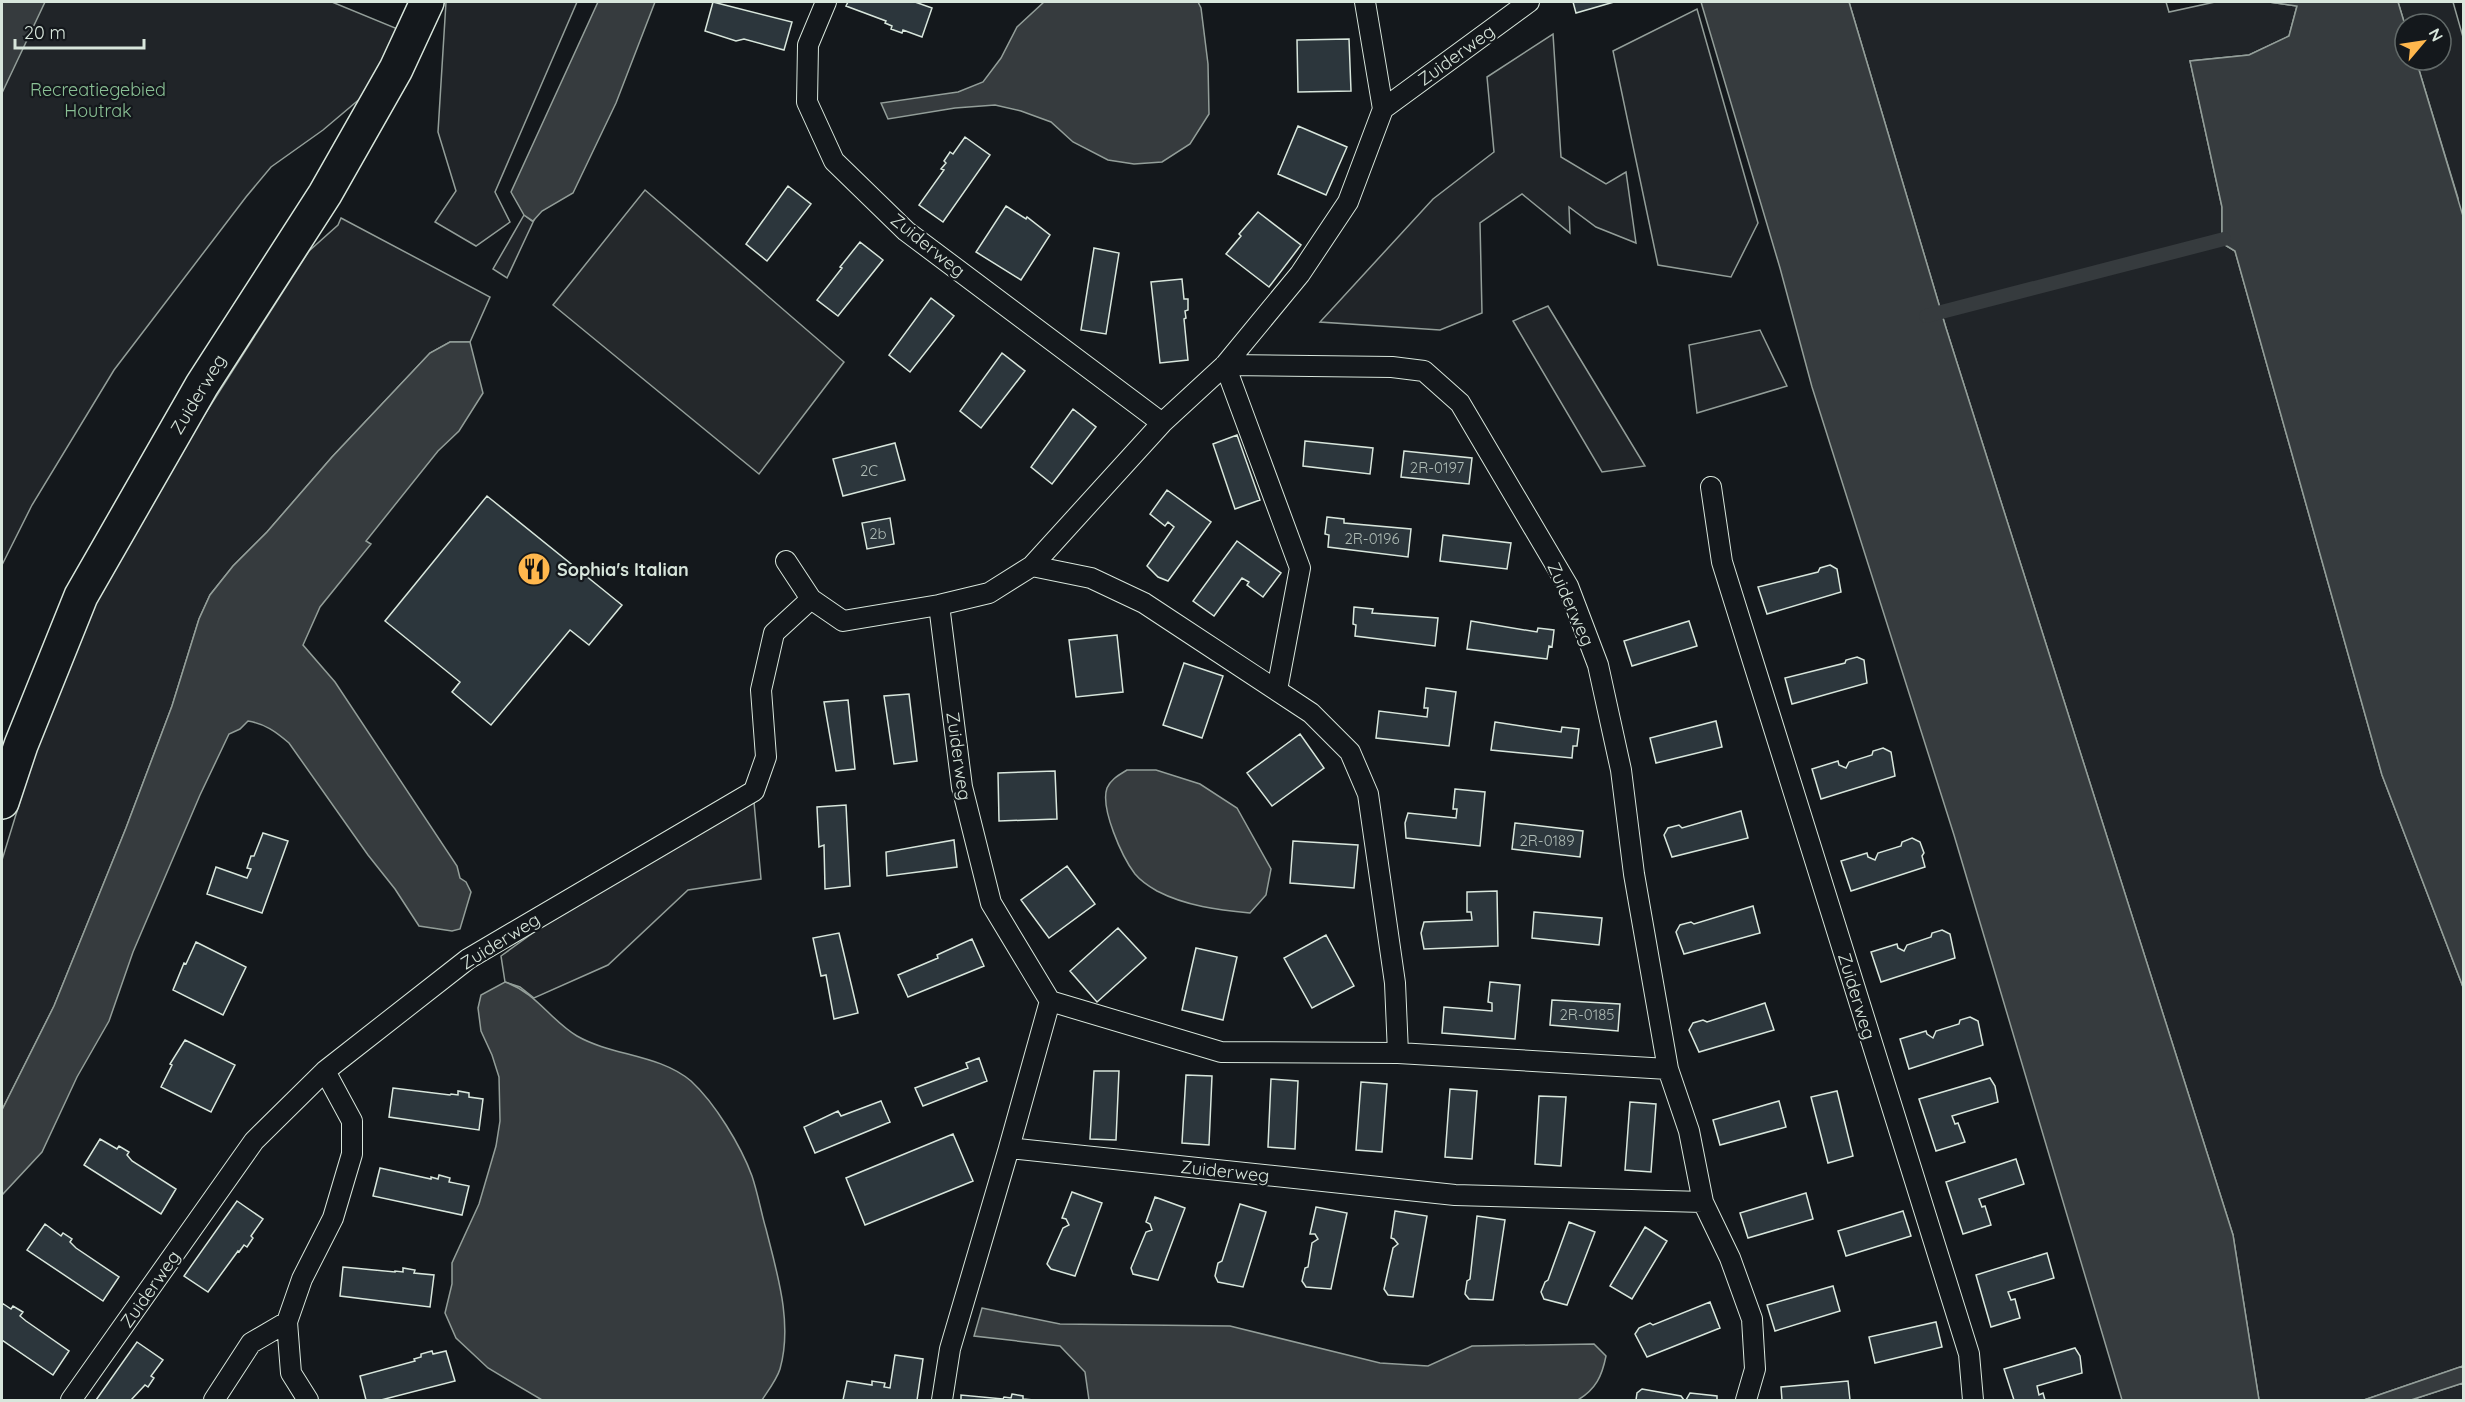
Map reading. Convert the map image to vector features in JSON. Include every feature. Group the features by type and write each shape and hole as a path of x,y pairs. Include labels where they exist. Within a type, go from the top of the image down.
{"street":[{"name":"Zuiderweg","path":"2,802 21,745 81,596 202,385 325,194 396,69 427,2"}],"lane":[{"name":"Zuiderweg","path":"826,2 808,45 807,102 834,161 906,231 1162,423"},
{"path":"786,561 811,600 843,621 939,605 989,592 1032,566 1162,423 1225,365 1300,274 1348,202 1383,109 1365,2"},
{"name":"Zuiderweg","path":"1383,109 1529,2"},
{"name":"Zuiderweg","path":"1225,365 1392,367 1424,371 1460,403 1568,586 1598,665 1621,771 1634,874 1668,1070 1689,1131 1703,1202 1730,1258 1752,1319 1755,1369 1746,1401"},
{"path":"1225,365 1300,568 1277,690"},
{"name":"Zuiderweg","path":"1711,487 1722,562 1969,1354 1973,1401"},
{"path":"1032,566 1091,578 1144,603 1311,713 1350,752 1368,794 1395,983 1398,1053"},
{"name":"Zuiderweg","path":"71,1401 254,1141 325,1071 468,959 754,791 766,757 761,690 774,633 811,600"},
{"name":"Zuiderweg","path":"939,605 962,787 991,903 1050,1001"},
{"path":"942,1401 950,1349 1050,1001 1221,1052 1398,1053 1668,1070"},
{"path":"308,1401 291,1373 287,1322 302,1279 333,1218 352,1154 352,1121 325,1071"},
{"name":"Zuiderweg","path":"1009,1148 1455,1195 1703,1202"},
{"path":"214,1401 251,1343 287,1322"}],"green space":[{"name":"Recreatiegebied Houtrak","path":"2,2 332,2 405,32 362,97 323,130 271,167 114,370 32,505 2,565"},
{"path":"446,2 577,2 495,192 510,222 476,246 435,222 456,191 438,132"},
{"path":"1849,2 2166,2 2169,12 2215,2 2269,2 2297,6 2289,36 2249,55 2190,61 2222,207 2222,234 2225,245 2235,251 2382,775 2463,987 2463,1366 2364,1400 2259,1400 2233,1235 1946,328"},
{"path":"2398,2 2453,2 2463,37 2463,380 2458,198 2420,72 2453,72 2453,12 2401,12"},
{"path":"1697,9 1758,223 1731,277 1658,265 1613,51"},
{"path":"1553,34 1561,157 1606,184 1626,172 1636,243 1596,227 1569,207 1570,233 1522,194 1480,223 1482,313 1440,330 1320,322 1433,199 1494,152 1487,77"},
{"path":"524,215 532,221 535,218 507,278 493,269"},
{"path":"341,218 490,297 470,342 450,342 430,353 332,457 267,532 233,566 210,595 199,619 172,706 126,828 54,1006 2,1110 2,860 49,707 106,574 309,251 338,225"},
{"path":"1548,306 1645,466 1602,472 1513,321"},
{"path":"1760,330 1787,386 1697,413 1689,345"},
{"path":"754,802 761,879 688,890 608,965 534,998 520,987 505,982 501,956 555,917"},
{"path":"2463,1383 2463,1400 2411,1400"}],"shaded area":[{"path":"2,2 45,2 2,93"},
{"path":"598,2 655,2 616,103 573,193 542,211 533,221 524,215 511,192"},
{"path":"1044,2 1198,2 1201,8 1208,64 1209,114 1190,144 1162,162 1134,164 1108,160 1073,142 1051,122 1021,111 995,105 955,108 888,119 881,103 958,92 983,82 1001,58 1017,27"},
{"path":"1701,2 1849,2 1946,328 2233,1235 2259,1400 2122,1400 1954,835 1812,387 1780,268"},
{"path":"2269,2 2398,2 2401,12 2393,12 2393,72 2420,72 2463,216 2463,987 2382,775 2235,251 2225,245 2222,234 2222,207 2190,61 2249,55 2289,36 2297,6"},
{"path":"645,190 844,362 759,474 553,305"},
{"path":"450,342 470,342 483,393 459,431 438,451 366,541 371,544 320,607 303,645 335,682 457,866 460,878 466,882 471,892 460,929 452,931 419,926 395,889 368,855 289,743 270,729 248,721 240,729 229,734 200,795 133,952 109,1021 77,1077 42,1152 2,1195 2,1110 54,1006 126,828 172,706 199,619 210,595 233,566 267,532 332,457 430,353"},
{"path":"1127,770 1156,770 1200,784 1237,808 1271,869 1266,895 1250,913 1214,909 1179,900 1154,889 1135,874 1124,856 1109,820 1106,797 1107,788 1111,782"},
{"path":"505,982 526,993 567,1030 577,1036 605,1048 665,1065 678,1072 700,1090 726,1126 752,1176 782,1298 784,1352 779,1373 762,1400 542,1400 488,1368 456,1338 445,1313 452,1284 452,1263 479,1204 496,1146 500,1121 499,1077 481,1031 478,1008 481,995"},
{"path":"982,1308 1060,1324 1230,1326 1380,1363 1428,1366 1472,1346 1594,1344 1606,1356 1597,1381 1578,1400 1089,1400 1085,1372 1060,1346 974,1336"},
{"path":"2463,1366 2463,1383 2411,1400 2364,1400"}],"building":[{"path":"713,2 792,22 784,50 744,39 736,41 705,31"},
{"path":"848,2 915,2 932,8 922,37 903,30 902,33 891,29 892,26 885,23 886,21 846,6"},
{"path":"1573,2 1614,2 1576,13"},
{"path":"1349,39 1351,91 1298,92 1297,40"},
{"path":"1298,126 1347,147 1326,195 1278,174"},
{"path":"965,137 990,155 943,222 919,205 944,170 941,169 950,152 953,154"},
{"path":"788,186 811,204 767,261 746,244"},
{"path":"1006,206 1026,219 1027,217 1050,235 1021,280 976,252"},
{"path":"1258,212 1301,245 1269,287 1226,254"},
{"path":"860,242 883,260 838,316 817,300"},
{"path":"1094,248 1119,253 1106,334 1081,330"},
{"path":"1182,279 1184,299 1188,299 1188,310 1185,311 1186,318 1184,319 1188,360 1160,363 1151,282"},
{"path":"931,298 954,316 910,372 889,355"},
{"path":"1002,353 1025,371 981,428 960,411"},
{"path":"1073,409 1096,427 1052,484 1031,467"},
{"path":"1237,435 1260,500 1235,509 1213,444"},
{"path":"1305,441 1373,448 1370,474 1303,466"},
{"path":"895,443 905,480 843,496 833,459"},
{"path":"1404,451 1472,458 1469,484 1401,477"},
{"path":"1167,490 1211,522 1168,581 1158,577 1147,566 1174,527 1168,522 1165,526 1150,514"},
{"path":"487,496 622,605 589,645 570,630 491,725 452,692 460,682 385,621"},
{"path":"1327,517 1344,519 1344,523 1411,529 1408,557 1328,547 1329,535 1325,534"},
{"path":"890,518 894,544 867,549 862,523"},
{"path":"1443,535 1511,543 1507,569 1440,561"},
{"path":"1237,541 1281,573 1263,597 1247,585 1249,582 1242,578 1214,616 1193,601"},
{"path":"1830,565 1837,569 1841,592 1767,614 1758,587 1818,572 1820,568"},
{"path":"1354,607 1373,609 1372,613 1438,618 1435,646 1355,636"},
{"path":"1471,621 1537,632 1538,628 1554,630 1552,647 1549,646 1547,659 1467,649"},
{"path":"1689,621 1697,646 1632,666 1624,641"},
{"path":"1117,635 1123,692 1076,697 1069,640"},
{"path":"1857,657 1864,660 1867,683 1792,704 1785,678 1845,663 1846,660"},
{"path":"1184,663 1223,676 1202,738 1163,725"},
{"path":"1426,688 1456,692 1449,746 1376,738 1379,711 1427,717 1428,708 1424,708"},
{"path":"909,694 917,761 894,764 884,696"},
{"path":"848,700 855,769 836,771 824,702"},
{"path":"1716,721 1722,747 1656,763 1650,738"},
{"path":"1495,722 1561,732 1562,727 1579,729 1577,746 1573,746 1572,758 1491,750"},
{"path":"1300,734 1324,768 1272,806 1247,773"},
{"path":"1883,748 1891,752 1895,776 1821,799 1812,769 1838,761 1839,765 1846,768 1849,762 1872,755 1873,751"},
{"path":"1055,771 1057,819 999,821 998,773"},
{"path":"1455,789 1485,792 1480,846 1406,838 1405,823 1408,813 1456,818 1457,809 1453,809"},
{"path":"846,805 850,886 825,889 824,845 819,847 817,807"},
{"path":"1741,811 1748,838 1672,857 1664,835 1668,828 1679,825 1682,828"},
{"path":"1515,823 1583,831 1580,857 1512,849"},
{"path":"263,833 288,841 262,913 207,894 216,867 247,878 251,869 247,868 251,856 254,856"},
{"path":"1912,838 1920,842 1925,867 1851,891 1841,861 1867,853 1868,857 1875,860 1878,853 1901,846 1902,842"},
{"path":"954,840 957,867 887,876 886,852"},
{"path":"1293,841 1358,845 1354,888 1290,883"},
{"path":"1067,866 1095,904 1049,938 1021,900"},
{"path":"1497,891 1498,946 1424,949 1421,933 1424,922 1472,920 1471,912 1467,912 1467,892"},
{"path":"1753,906 1760,933 1684,954 1676,932 1680,925 1691,922 1694,924"},
{"path":"1534,912 1602,918 1599,945 1532,938"},
{"path":"1118,928 1146,958 1097,1002 1070,971"},
{"path":"1942,930 1950,934 1955,958 1881,982 1871,952 1897,944 1898,948 1904,951 1907,945 1931,937 1932,933"},
{"path":"839,933 858,1013 834,1019 826,975 821,976 813,938"},
{"path":"1326,935 1354,986 1312,1008 1284,958"},
{"path":"972,939 984,966 908,997 898,975 938,958 937,955"},
{"path":"196,942 246,967 223,1015 173,990"},
{"path":"1196,948 1237,957 1223,1020 1182,1010"},
{"path":"1490,982 1520,985 1515,1039 1442,1033 1444,1007 1492,1011 1492,1003 1488,1002"},
{"path":"1552,1000 1620,1004 1618,1031 1550,1025"},
{"path":"1765,1003 1774,1030 1699,1052 1689,1030 1693,1023 1703,1020 1707,1022"},
{"path":"1970,1017 1978,1021 1983,1045 1909,1069 1900,1039 1926,1031 1933,1038 1936,1031 1959,1024 1960,1020"},
{"path":"185,1040 235,1065 211,1112 161,1087 172,1065 170,1064"},
{"path":"979,1058 987,1081 923,1106 915,1088 968,1068 966,1063"},
{"path":"1094,1071 1119,1071 1116,1140 1090,1139"},
{"path":"1186,1075 1212,1076 1209,1145 1182,1143"},
{"path":"1990,1078 1995,1086 1998,1102 1952,1116 1955,1124 1958,1123 1965,1142 1936,1151 1919,1099"},
{"path":"1271,1079 1298,1081 1295,1149 1268,1147"},
{"path":"1361,1082 1387,1084 1382,1152 1356,1150"},
{"path":"393,1088 450,1095 458,1095 458,1091 469,1093 469,1097 483,1099 479,1130 389,1117"},
{"path":"1450,1089 1477,1091 1472,1159 1445,1157"},
{"path":"1837,1091 1853,1156 1828,1163 1811,1097"},
{"path":"1539,1096 1566,1097 1561,1166 1535,1164"},
{"path":"881,1101 890,1122 815,1153 804,1127 838,1111 841,1116"},
{"path":"1779,1101 1786,1127 1720,1145 1713,1120"},
{"path":"1630,1102 1656,1104 1651,1172 1625,1170"},
{"path":"953,1134 973,1181 865,1225 846,1178"},
{"path":"100,1139 117,1149 119,1146 129,1152 127,1155 132,1161 176,1189 161,1214 84,1165"},
{"path":"2016,1159 2024,1184 1979,1199 1982,1207 1985,1206 1991,1225 1963,1234 1946,1182"},
{"path":"380,1168 431,1179 431,1177 438,1179 439,1175 450,1178 449,1182 469,1186 462,1215 373,1196"},
{"path":"1072,1192 1102,1203 1075,1276 1051,1269 1047,1264 1063,1228 1069,1225 1066,1219 1062,1218"},
{"path":"1806,1193 1813,1219 1748,1238 1740,1213"},
{"path":"1155,1197 1185,1208 1158,1280 1133,1274 1131,1268 1146,1232 1152,1230 1150,1224 1146,1222"},
{"path":"237,1201 263,1219 251,1236 253,1238 247,1247 244,1245 238,1251 208,1292 184,1276"},
{"path":"1240,1204 1266,1212 1243,1287 1218,1282 1215,1276"},
{"path":"1316,1207 1347,1213 1331,1289 1306,1287 1302,1281 1305,1268 1308,1267 1312,1243 1318,1239 1315,1234 1310,1234"},
{"path":"1395,1211 1427,1216 1413,1297 1388,1295 1384,1289 1393,1248 1398,1244 1391,1238"},
{"path":"1903,1211 1911,1236 1846,1256 1838,1231"},
{"path":"1477,1216 1505,1220 1493,1300 1469,1299 1465,1294 1467,1281 1470,1279"},
{"path":"1569,1222 1595,1232 1567,1305 1544,1299 1541,1292 1548,1280"},
{"path":"45,1224 61,1236 63,1233 72,1239 70,1242 76,1248 119,1277 103,1301 27,1250"},
{"path":"1645,1227 1667,1241 1632,1299 1610,1286"},
{"path":"2047,1253 2054,1278 2008,1292 2011,1300 2015,1299 2020,1318 1991,1327 1976,1275"},
{"path":"343,1267 395,1272 403,1272 403,1268 415,1270 414,1273 434,1275 430,1307 340,1296"},
{"path":"1833,1286 1840,1311 1775,1331 1767,1305"},
{"path":"1710,1302 1720,1328 1647,1357 1635,1334 1639,1328 1650,1323 1653,1325"},
{"path":"2,1303 11,1309 13,1306 23,1312 20,1316 69,1351 53,1375 2,1340"},
{"path":"1936,1322 1942,1347 1875,1363 1869,1337"},
{"path":"137,1342 163,1360 151,1376 154,1378 148,1387 145,1385 131,1400 96,1400"},
{"path":"2075,1348 2080,1356 2082,1373 2037,1386 2039,1395 2043,1393 2045,1400 2014,1400 2004,1369"},
{"path":"432,1351 433,1354 446,1351 455,1381 381,1400 366,1400 360,1376 415,1361 414,1359 421,1357 421,1354"},
{"path":"895,1355 923,1359 917,1400 843,1400 847,1381 872,1385 872,1381 885,1383 884,1387 890,1388"},
{"path":"1848,1381 1850,1400 1782,1400 1781,1387"},
{"path":"1642,1389 1681,1396 1684,1400 1636,1400 1637,1393"},
{"path":"1690,1393 1717,1396 1717,1400 1686,1400"},
{"path":"1012,1394 1023,1396 1023,1399 1034,1400 961,1400 961,1395 1003,1399 1004,1397 1011,1398"}],"waterway":[{"path":"1926,316 2224,239"}],"place":[{"name":"Sophia's Italian","path":"534,569"}]}
